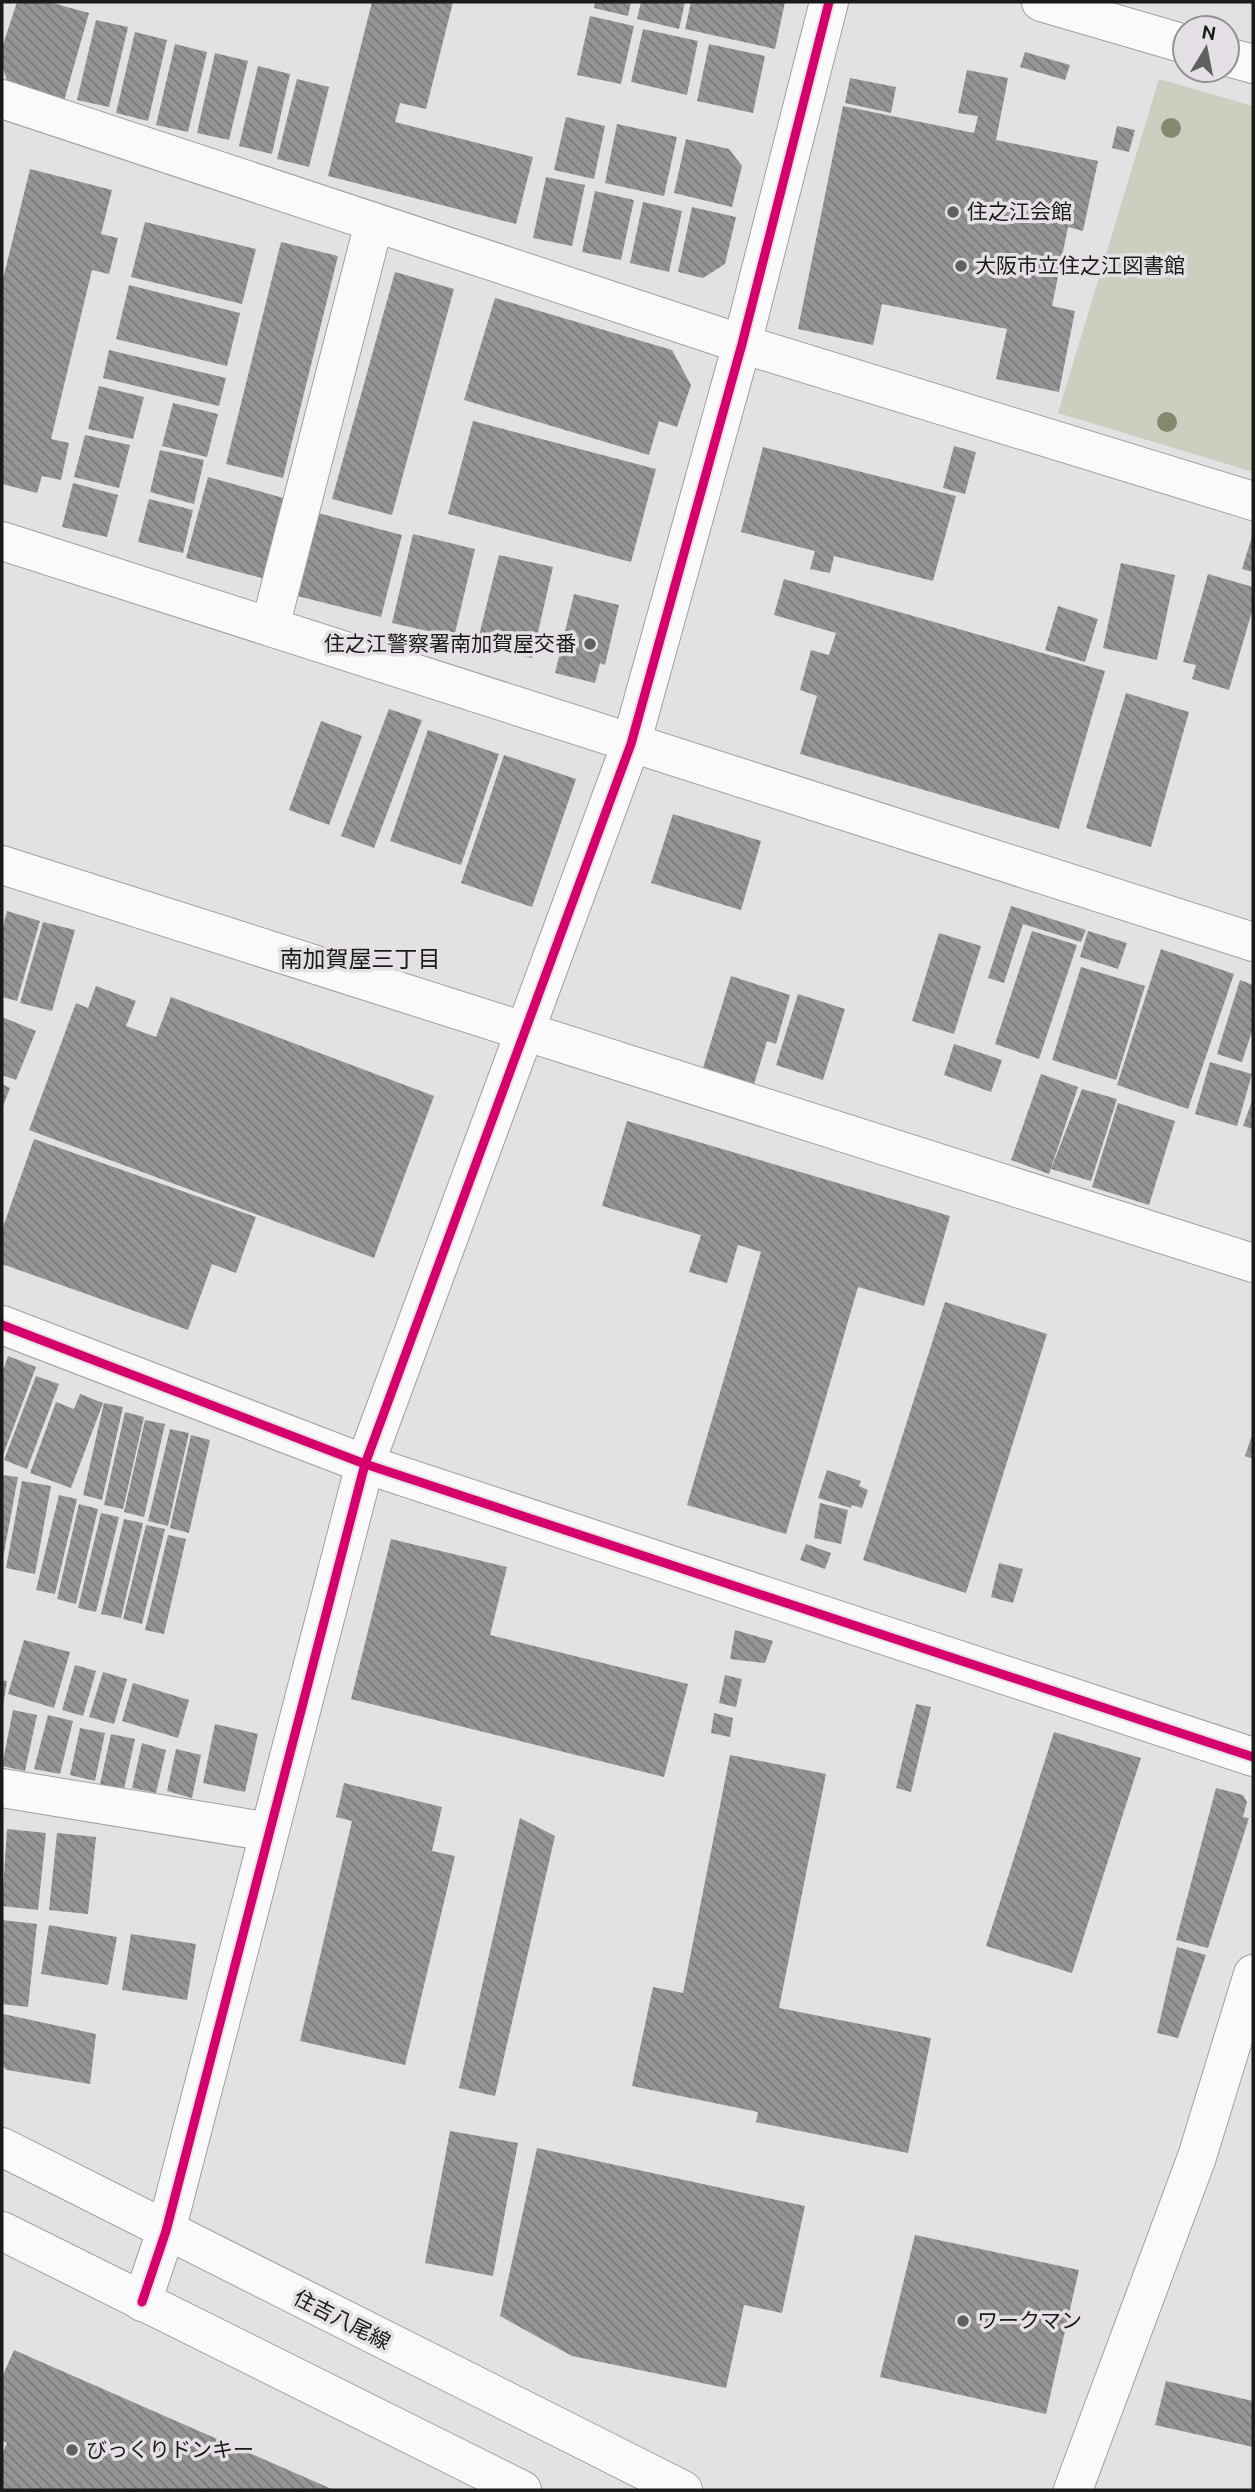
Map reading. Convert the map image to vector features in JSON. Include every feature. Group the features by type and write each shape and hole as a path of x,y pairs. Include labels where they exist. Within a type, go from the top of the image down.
{"street":[{"path":"142,2301 166,2231 365,1464 631,744 742,344 829,2"},
{"path":"1041,2 1171,40"},
{"path":"2,99 742,344 1253,502"},
{"path":"270,627 374,223"},
{"path":"2,541 1253,942"},
{"path":"2,866 1253,1263"},
{"path":"2,1325 365,1464 1253,1757"},
{"path":"2,1788 269,1832"},
{"path":"1073,2490 1197,2157 1253,1974"},
{"name":"住吉八尾線","path":"2,2147 683,2490"},
{"path":"2,2231 522,2490"}],"green space":[{"path":"1159,79 1253,106 1253,472 1058,413"}],"building":[{"path":"17,2 49,2 89,13 64,101 9,86 2,66 2,48"},
{"path":"372,2 453,2 426,109 400,103 395,122 533,157 516,224 328,176"},
{"path":"595,2 631,2 628,16 594,8"},
{"path":"641,2 685,2 679,29 637,19"},
{"path":"691,2 785,2 775,49 685,29"},
{"path":"590,16 634,26 621,84 577,75"},
{"path":"96,20 128,27 109,107 77,100"},
{"path":"643,29 698,41 687,95 631,82"},
{"path":"135,32 167,40 148,121 116,113"},
{"path":"175,44 207,52 188,132 156,125"},
{"path":"709,44 765,56 753,113 697,101"},
{"path":"1025,52 1070,65 1065,80 1020,67"},
{"path":"215,53 248,61 229,140 197,133"},
{"path":"258,66 290,74 272,154 239,146"},
{"path":"967,70 1008,78 996,140 1098,161 1083,231 1068,227 1052,306 1075,311 1059,392 996,379 1007,329 882,304 873,345 798,329 843,106 974,133 978,116 958,113"},
{"path":"850,78 896,87 891,113 845,103"},
{"path":"297,79 329,87 309,167 277,159"},
{"path":"566,117 605,126 594,179 554,170"},
{"path":"617,124 677,137 664,196 605,183"},
{"path":"1117,126 1135,130 1129,152 1112,148"},
{"path":"686,139 729,149 742,166 732,207 674,193"},
{"path":"30,169 112,190 101,234 118,238 109,274 92,270 51,439 69,443 61,480 42,476 37,493 2,484 2,283"},
{"path":"546,177 585,185 572,246 533,238"},
{"path":"595,191 634,200 621,260 582,252"},
{"path":"643,202 682,211 669,272 630,263"},
{"path":"692,207 736,217 725,264 703,278 678,272"},
{"path":"145,222 256,249 242,304 131,277"},
{"path":"281,242 338,256 283,478 226,464"},
{"path":"395,272 454,289 392,515 332,499"},
{"path":"129,285 240,313 227,366 116,339"},
{"path":"495,298 672,350 691,385 677,427 659,421 649,455 464,400"},
{"path":"109,350 226,378 219,406 103,378"},
{"path":"99,386 144,397 133,439 88,429"},
{"path":"173,403 218,414 207,457 162,446"},
{"path":"473,421 656,469 631,562 448,514"},
{"path":"85,435 130,445 119,488 74,477"},
{"path":"954,446 976,452 965,494 943,488"},
{"path":"763,447 956,496 933,581 834,556 830,573 810,569 815,551 741,532"},
{"path":"160,450 204,460 194,504 150,492"},
{"path":"208,477 287,499 265,579 186,558"},
{"path":"73,483 118,495 107,537 62,527"},
{"path":"149,499 193,510 183,553 138,542"},
{"path":"318,513 402,535 381,617 297,596"},
{"path":"1253,533 1253,572 1242,569"},
{"path":"413,534 475,549 454,637 392,623"},
{"path":"499,555 553,567 532,658 477,644"},
{"path":"1121,563 1175,575 1157,660 1103,648"},
{"path":"1208,574 1253,587 1253,608 1229,690 1192,679 1196,665 1183,662"},
{"path":"784,579 1105,671 1059,829 800,754 817,696 800,690 811,650 829,655 836,633 774,615"},
{"path":"574,594 619,605 605,665 600,663 595,683 555,673"},
{"path":"1058,606 1098,619 1085,662 1045,650"},
{"path":"1126,693 1189,712 1151,847 1086,828"},
{"path":"389,709 422,720 374,848 341,836"},
{"path":"321,721 362,736 329,825 289,810"},
{"path":"428,730 499,754 461,865 390,841"},
{"path":"504,755 576,779 532,907 461,883"},
{"path":"673,814 761,841 741,910 651,883"},
{"path":"1011,906 1086,930 1081,942 1023,924 1004,983 988,978"},
{"path":"7,911 40,921 17,1001 2,997 2,931"},
{"path":"43,922 75,930 52,1011 20,1003"},
{"path":"1032,931 1077,945 1039,1059 995,1044"},
{"path":"1088,931 1127,943 1118,969 1080,957"},
{"path":"939,933 981,946 954,1034 912,1021"},
{"path":"1161,949 1234,974 1188,1109 1117,1085"},
{"path":"1081,967 1145,986 1116,1080 1052,1060"},
{"path":"731,976 790,995 776,1044 767,1041 754,1084 703,1068"},
{"path":"1240,980 1253,985 1253,1028 1242,1062 1217,1054"},
{"path":"96,986 136,1001 126,1026 156,1037 171,997 434,1096 374,1258 29,1130 76,1003 88,1008"},
{"path":"798,994 845,1009 823,1080 776,1065"},
{"path":"2,1017 36,1031 16,1080 2,1075"},
{"path":"954,1044 1002,1060 991,1092 944,1075"},
{"path":"1210,1062 1252,1074 1237,1126 1195,1114"},
{"path":"1041,1074 1078,1087 1049,1174 1011,1160"},
{"path":"2,1084 10,1088 2,1109"},
{"path":"1082,1089 1117,1099 1091,1181 1051,1169"},
{"path":"1253,1098 1253,1129 1243,1126"},
{"path":"1118,1103 1175,1121 1149,1205 1092,1187"},
{"path":"627,1121 950,1216 924,1306 858,1287 786,1534 687,1505 761,1252 738,1245 727,1283 689,1272 701,1235 602,1206"},
{"path":"34,1139 256,1217 236,1273 212,1264 188,1330 2,1264 2,1230"},
{"path":"945,1302 1047,1334 966,1593 863,1560"},
{"path":"8,1356 36,1367 2,1458 2,1373"},
{"path":"36,1376 59,1384 27,1469 4,1460"},
{"path":"80,1394 103,1403 71,1488 30,1473 56,1402 74,1409"},
{"path":"104,1403 123,1407 102,1500 83,1495"},
{"path":"125,1412 144,1417 123,1509 104,1505"},
{"path":"145,1420 165,1424 144,1517 124,1512"},
{"path":"170,1429 189,1433 168,1526 148,1521"},
{"path":"1253,1432 1253,1459 1245,1456"},
{"path":"191,1435 210,1440 189,1533 170,1528"},
{"path":"827,1470 861,1481 859,1486 868,1490 862,1508 852,1505 851,1508 818,1498"},
{"path":"2,1475 18,1477 3,1558 2,1558"},
{"path":"22,1481 51,1486 35,1574 6,1568"},
{"path":"59,1495 77,1499 55,1594 36,1590"},
{"path":"820,1503 848,1510 841,1544 814,1538"},
{"path":"79,1504 98,1509 76,1604 57,1599"},
{"path":"101,1513 119,1517 96,1612 78,1608"},
{"path":"124,1519 143,1523 121,1618 101,1614"},
{"path":"146,1525 165,1529 142,1624 123,1619"},
{"path":"168,1535 186,1539 164,1634 145,1630"},
{"path":"391,1539 507,1567 490,1635 688,1684 664,1777 351,1699"},
{"path":"806,1544 831,1553 825,1569 800,1560"},
{"path":"999,1563 1023,1569 1013,1603 991,1597"},
{"path":"735,1630 773,1641 765,1663 730,1659"},
{"path":"24,1640 70,1652 54,1708 8,1694"},
{"path":"75,1665 96,1671 83,1716 62,1710"},
{"path":"103,1672 127,1679 114,1724 89,1717"},
{"path":"725,1675 742,1679 736,1707 719,1703"},
{"path":"2,1680 7,1681 3,1705 2,1705"},
{"path":"133,1683 189,1700 178,1738 122,1721"},
{"path":"916,1704 931,1707 911,1792 896,1788"},
{"path":"13,1710 37,1715 25,1771 2,1766"},
{"path":"714,1713 733,1718 730,1737 711,1733"},
{"path":"48,1715 73,1721 60,1774 34,1769"},
{"path":"215,1724 258,1734 245,1792 203,1783"},
{"path":"80,1728 105,1733 95,1781 70,1775"},
{"path":"1054,1732 1141,1758 1072,1973 986,1946"},
{"path":"111,1734 135,1739 124,1789 100,1784"},
{"path":"142,1743 166,1750 156,1793 132,1788"},
{"path":"176,1749 201,1755 192,1798 167,1791"},
{"path":"730,1755 826,1774 779,2008 931,2038 908,2153 756,2122 758,2112 632,2086 653,1987 683,1993"},
{"path":"344,1783 442,1807 432,1851 455,1856 405,2065 300,2041 352,1821 336,1817"},
{"path":"1216,1788 1243,1795 1247,1802 1243,1817 1249,1818 1208,1948 1176,1940"},
{"path":"520,1818 555,1836 495,2096 459,2088"},
{"path":"7,1829 46,1833 38,1910 2,1906"},
{"path":"57,1833 96,1837 88,1914 49,1910"},
{"path":"2,1920 37,1924 28,2007 2,2004"},
{"path":"49,1925 117,1937 108,1985 41,1974"},
{"path":"131,1934 196,1944 187,2000 122,1990"},
{"path":"1177,1947 1206,1955 1178,2038 1157,2033"},
{"path":"3,2014 96,2034 90,2084 7,2070 2,2066"},
{"path":"450,2131 518,2143 493,2276 425,2263"},
{"path":"537,2148 805,2206 782,2313 744,2305 726,2388 572,2356 500,2316"},
{"path":"915,2235 1079,2270 1046,2414 880,2377"},
{"path":"14,2350 334,2490 2,2490 2,2454 7,2443 2,2440 2,2377"},
{"path":"1166,2381 1253,2401 1253,2447 1155,2425"}],"cycle path":[{"path":"142,2302 166,2231 365,1464 631,744 742,344 829,2"},
{"path":"2,1325 365,1464 1253,1757"}],"place":[{"name":"住之江会館","path":"953,212"},
{"name":"大阪市立住之江図書館","path":"961,266"},
{"name":"住之江警察署南加賀屋交番","path":"590,644"},
{"name":"ワークマン","path":"963,2321"},
{"name":"びっくりドンキー","path":"72,2450"}],"district":[{"name":"南加賀屋三丁目","path":"360,959"}]}
